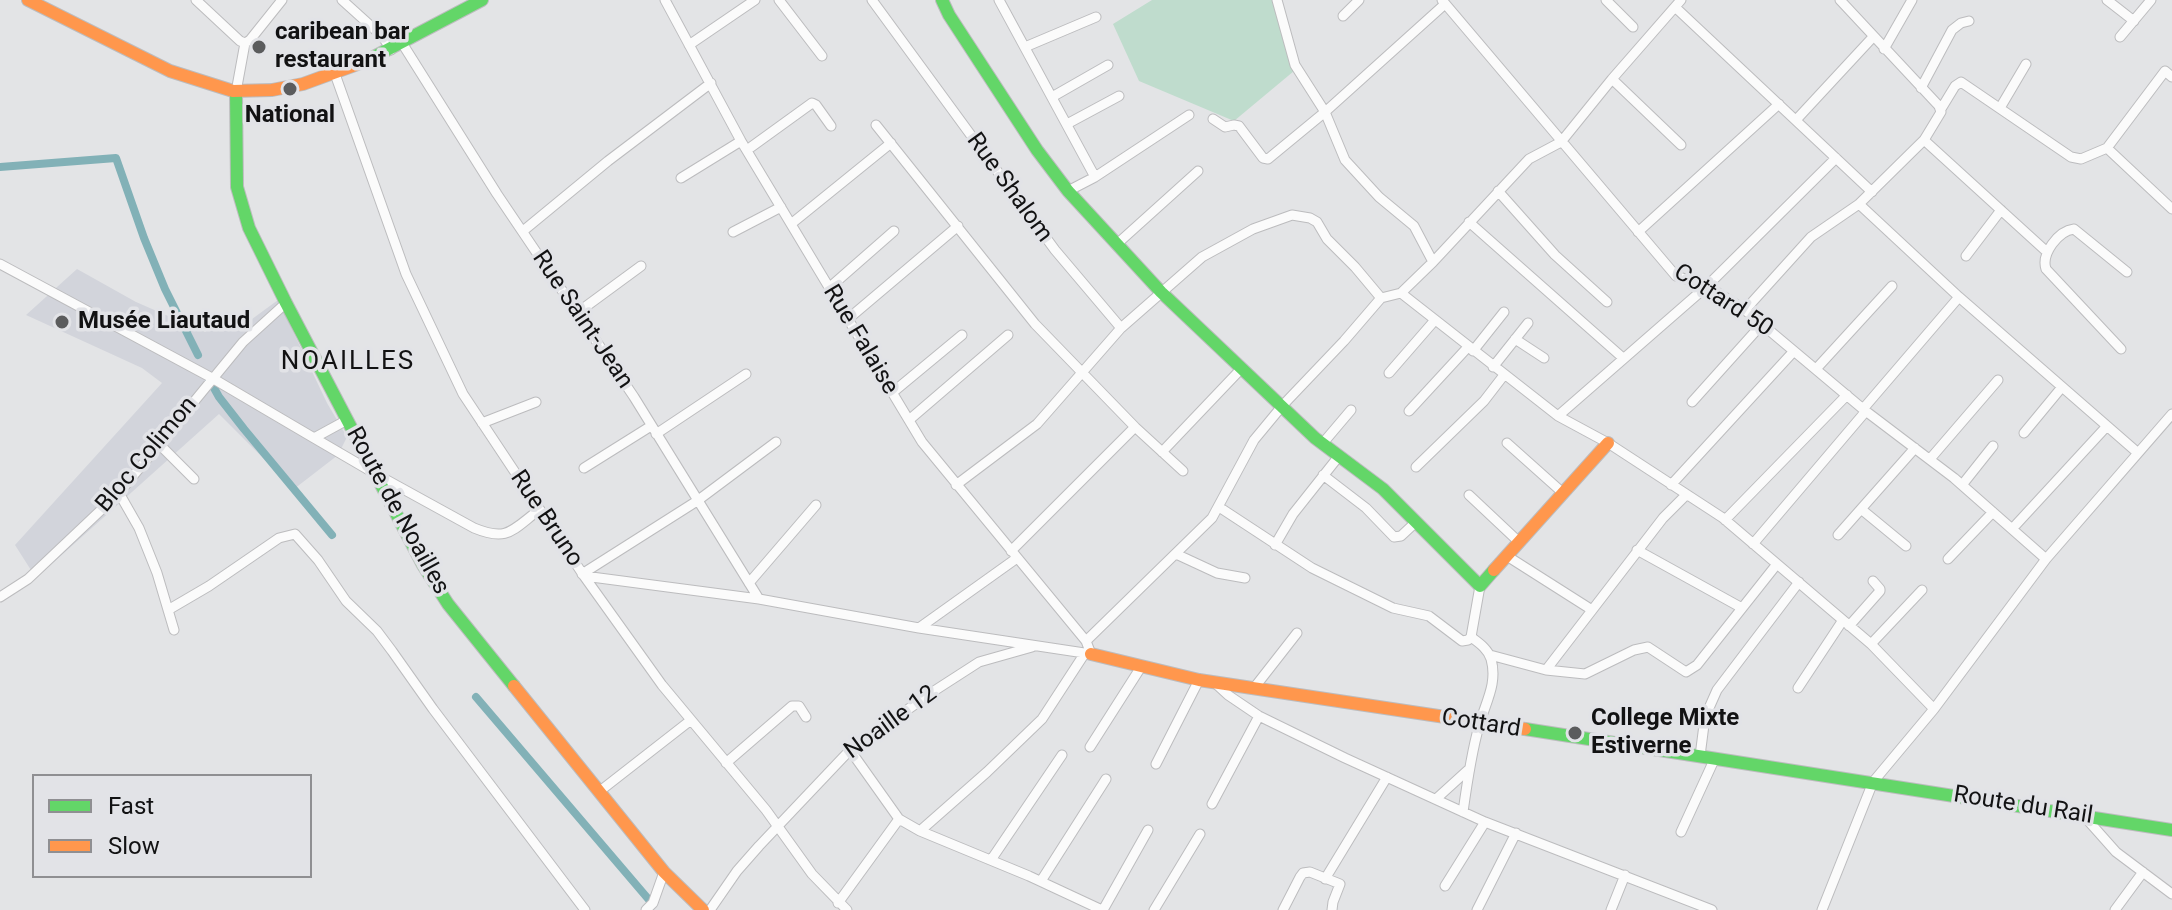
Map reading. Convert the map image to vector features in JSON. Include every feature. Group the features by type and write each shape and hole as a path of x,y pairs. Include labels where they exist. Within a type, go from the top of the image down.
{"street":[{"path":"28,0 48,3 171,72 236,92 287,86 335,74 397,47 482,0"},
{"path":"196,0 245,43"},
{"path":"236,92 245,43 282,0"},
{"name":"Rue Saint-Jean","path":"342,0 397,47 654,430 759,599"},
{"name":"Rue Falaise","path":"665,0 744,146 922,442 1086,641 1088,654"},
{"path":"689,45 755,0"},
{"path":"779,0 822,56"},
{"name":"Rue Shalom","path":"872,0 1055,250 1121,328"},
{"path":"942,0 1037,150 1068,191 1161,292 1241,369 1323,443 1383,489 1480,586"},
{"path":"999,0 1095,177"},
{"path":"1277,0 1295,65 1325,112 1345,160 1379,197 1414,226 1433,262"},
{"path":"1343,16 1359,0"},
{"path":"1606,0 1633,27"},
{"path":"1840,0 1941,109"},
{"path":"1884,49 1912,0"},
{"path":"2107,0 2134,21"},
{"path":"2120,37 2151,0"},
{"path":"1213,119 1225,127 1239,126 1263,158 1268,159 1325,112 1444,2"},
{"name":"Cottard 50","path":"1444,2 1676,276 1707,286 1745,310 1865,410 1962,485 2046,559"},
{"path":"1086,641 1206,526 1254,440 1381,298 1401,293 1529,159 1561,142 1678,3 1872,192"},
{"path":"1025,47 1096,17"},
{"path":"1921,88 1952,30 1969,21"},
{"path":"1796,120 1873,37"},
{"path":"2000,108 2026,64"},
{"path":"1052,97 1108,65"},
{"path":"1745,310 1811,237 1859,204 1924,140 1955,86 1961,82 2071,157 2081,159 2107,148 2165,71 2172,77"},
{"name":"Rue Bruno","path":"335,74 406,274 463,394 583,575 662,685 778,826 812,874 842,906"},
{"path":"1612,79 1681,145"},
{"path":"523,231 608,161 711,83"},
{"name":"Route de Noailles","path":"236,92 237,187 249,228 423,565 488,656 664,872 703,910"},
{"path":"1067,124 1119,96"},
{"path":"681,178 744,146 812,103 831,126"},
{"path":"1638,232 1779,104"},
{"path":"1068,191 1095,177 1189,115"},
{"path":"876,125 1035,324 1135,427 1183,471"},
{"path":"1924,140 2047,252"},
{"path":"791,224 891,143"},
{"path":"2107,148 2172,209"},
{"path":"1558,416 1707,286 1836,158"},
{"path":"1117,244 1198,171"},
{"path":"1498,191 1555,255 1607,302"},
{"path":"1859,204 1959,297 2138,453"},
{"path":"733,232 781,207"},
{"path":"1966,256 2001,210"},
{"path":"956,485 1037,424 1121,328 1161,292 1202,257 1253,229 1292,215 1310,218 1317,222 1327,239 1381,298"},
{"path":"1469,222 1623,358"},
{"path":"848,319 958,226"},
{"path":"2121,349 2046,269 2044,260 2063,233 2074,229 2127,272"},
{"path":"829,288 894,231"},
{"path":"0,264 212,378 474,528 499,536 510,532 539,510"},
{"path":"577,313 641,266"},
{"path":"1816,369 1892,286"},
{"path":"1401,293 1558,416 1608,443 1725,520 1871,644 1934,709"},
{"path":"1753,544 1959,297"},
{"name":"Bloc Colimon","path":"0,597 28,579 119,493 243,342 286,303"},
{"path":"1409,411 1504,312"},
{"path":"1389,373 1435,320"},
{"path":"1493,367 1528,323"},
{"path":"1692,402 1762,324"},
{"path":"892,393 962,335"},
{"path":"909,420 1008,335"},
{"path":"1515,339 1544,358"},
{"path":"1671,485 1794,351"},
{"path":"1162,452 1241,369"},
{"path":"584,468 746,374"},
{"path":"1416,467 1484,401 1504,375"},
{"path":"1930,459 1998,380"},
{"path":"2024,433 2062,387"},
{"path":"1725,520 1847,395"},
{"path":"482,423 536,402"},
{"path":"1323,443 1351,410"},
{"path":"1822,910 1873,782 1934,709 2046,559 2172,414"},
{"path":"314,438 347,420"},
{"path":"2012,529 2107,426"},
{"path":"919,628 1014,555 1135,427"},
{"path":"583,575 697,501 776,442"},
{"path":"1507,443 1563,493"},
{"path":"1219,507 1312,568 1393,608 1429,616 1462,641 1471,637 1480,586 1608,443"},
{"path":"159,444 194,479"},
{"path":"1962,485 1993,446"},
{"path":"1838,535 1915,448"},
{"path":"1275,545 1293,514 1339,456"},
{"path":"1323,475 1366,508 1394,537 1401,536 1416,522"},
{"path":"119,493 139,528 157,573 174,630"},
{"path":"1469,495 1519,542"},
{"path":"1546,670 1637,550 1686,495"},
{"path":"749,583 816,505"},
{"path":"1861,509 1906,546"},
{"path":"1948,559 1993,512"},
{"path":"168,610 279,538 295,534 318,560 346,601 377,631 585,910"},
{"path":"1637,550 1742,608"},
{"path":"1176,554 1217,573 1245,578"},
{"path":"1507,556 1592,610"},
{"path":"1490,655 1546,670 1590,673 1617,658 1648,647 1686,672 1697,665 1777,564"},
{"path":"583,575 759,599 1088,654 1042,719 920,831"},
{"path":"1798,688 1846,623 1880,591 1873,581"},
{"path":"1700,756 1705,717 1717,690 1799,582"},
{"path":"1871,644 1922,590"},
{"path":"1254,688 1297,633"},
{"path":"1463,812 1479,724 1493,687 1490,655 1471,637"},
{"name":"Noaille 12","path":"710,910 737,871 850,750 979,662 1036,646"},
{"name":"Cottard","path":"1088,654 1214,683 1873,782"},
{"path":"1090,747 1141,667"},
{"path":"1156,764 1199,680"},
{"path":"1214,683 1259,716 1463,812 1712,910"},
{"path":"726,763 792,706 799,706 806,717"},
{"path":"1212,804 1259,716"},
{"path":"600,791 691,720"},
{"path":"850,750 899,819 1102,910 1148,830"},
{"path":"991,860 1062,755"},
{"path":"1681,832 1715,758"},
{"path":"1436,799 1469,769"},
{"path":"1325,879 1387,777"},
{"path":"1041,881 1106,779"},
{"name":"Route du Rail","path":"1873,782 2172,830"},
{"path":"2084,816 2116,852 2172,894"},
{"path":"842,906 899,819"},
{"path":"1445,886 1485,822"},
{"path":"1477,910 1516,833"},
{"path":"1154,910 1200,834"},
{"path":"646,910 653,903 664,872"},
{"path":"1283,910 1303,873 1310,872 1340,884 1332,910"},
{"path":"2115,910 2143,872"},
{"path":"1611,910 1625,875"},
{"path":"1676,910 1681,897"}],"shaded area":[{"path":"77,269 136,302 205,332 233,318 248,322 278,300 327,403 347,437 338,455 294,489 219,414 36,578 15,545 162,383 142,368 26,315"}],"green space":[{"path":"1152,0 1272,0 1294,71 1234,121 1139,81 1113,24"}],"waterway":[{"path":"0,167 116,158 165,289 198,355"},
{"path":"209,379 244,429 332,535"},
{"path":"476,697 650,901"}],"traffic: fast":[{"path":"366,61 482,0"},
{"path":"942,0 1037,150 1068,191 1161,292 1315,438 1383,489 1480,586 1494,570"},
{"path":"236,92 237,187 249,228 423,565 448,604 514,686"},
{"path":"1525,729 2172,830"}],"traffic: slow":[{"path":"28,0 170,71 233,91 272,90 303,84 366,61"},
{"path":"1494,570 1608,443"},
{"path":"1091,654 1199,680 1525,729"},
{"path":"514,686 664,872 703,910"}],"place":[{"name":"caribean bar restaurant","path":"259,47"},
{"name":"National","path":"290,89"},
{"name":"Musée Liautaud","path":"62,322"},
{"name":"College Mixte Estiverne","path":"1575,733"}],"district":[{"name":"NOAILLES","path":"348,362"}]}
